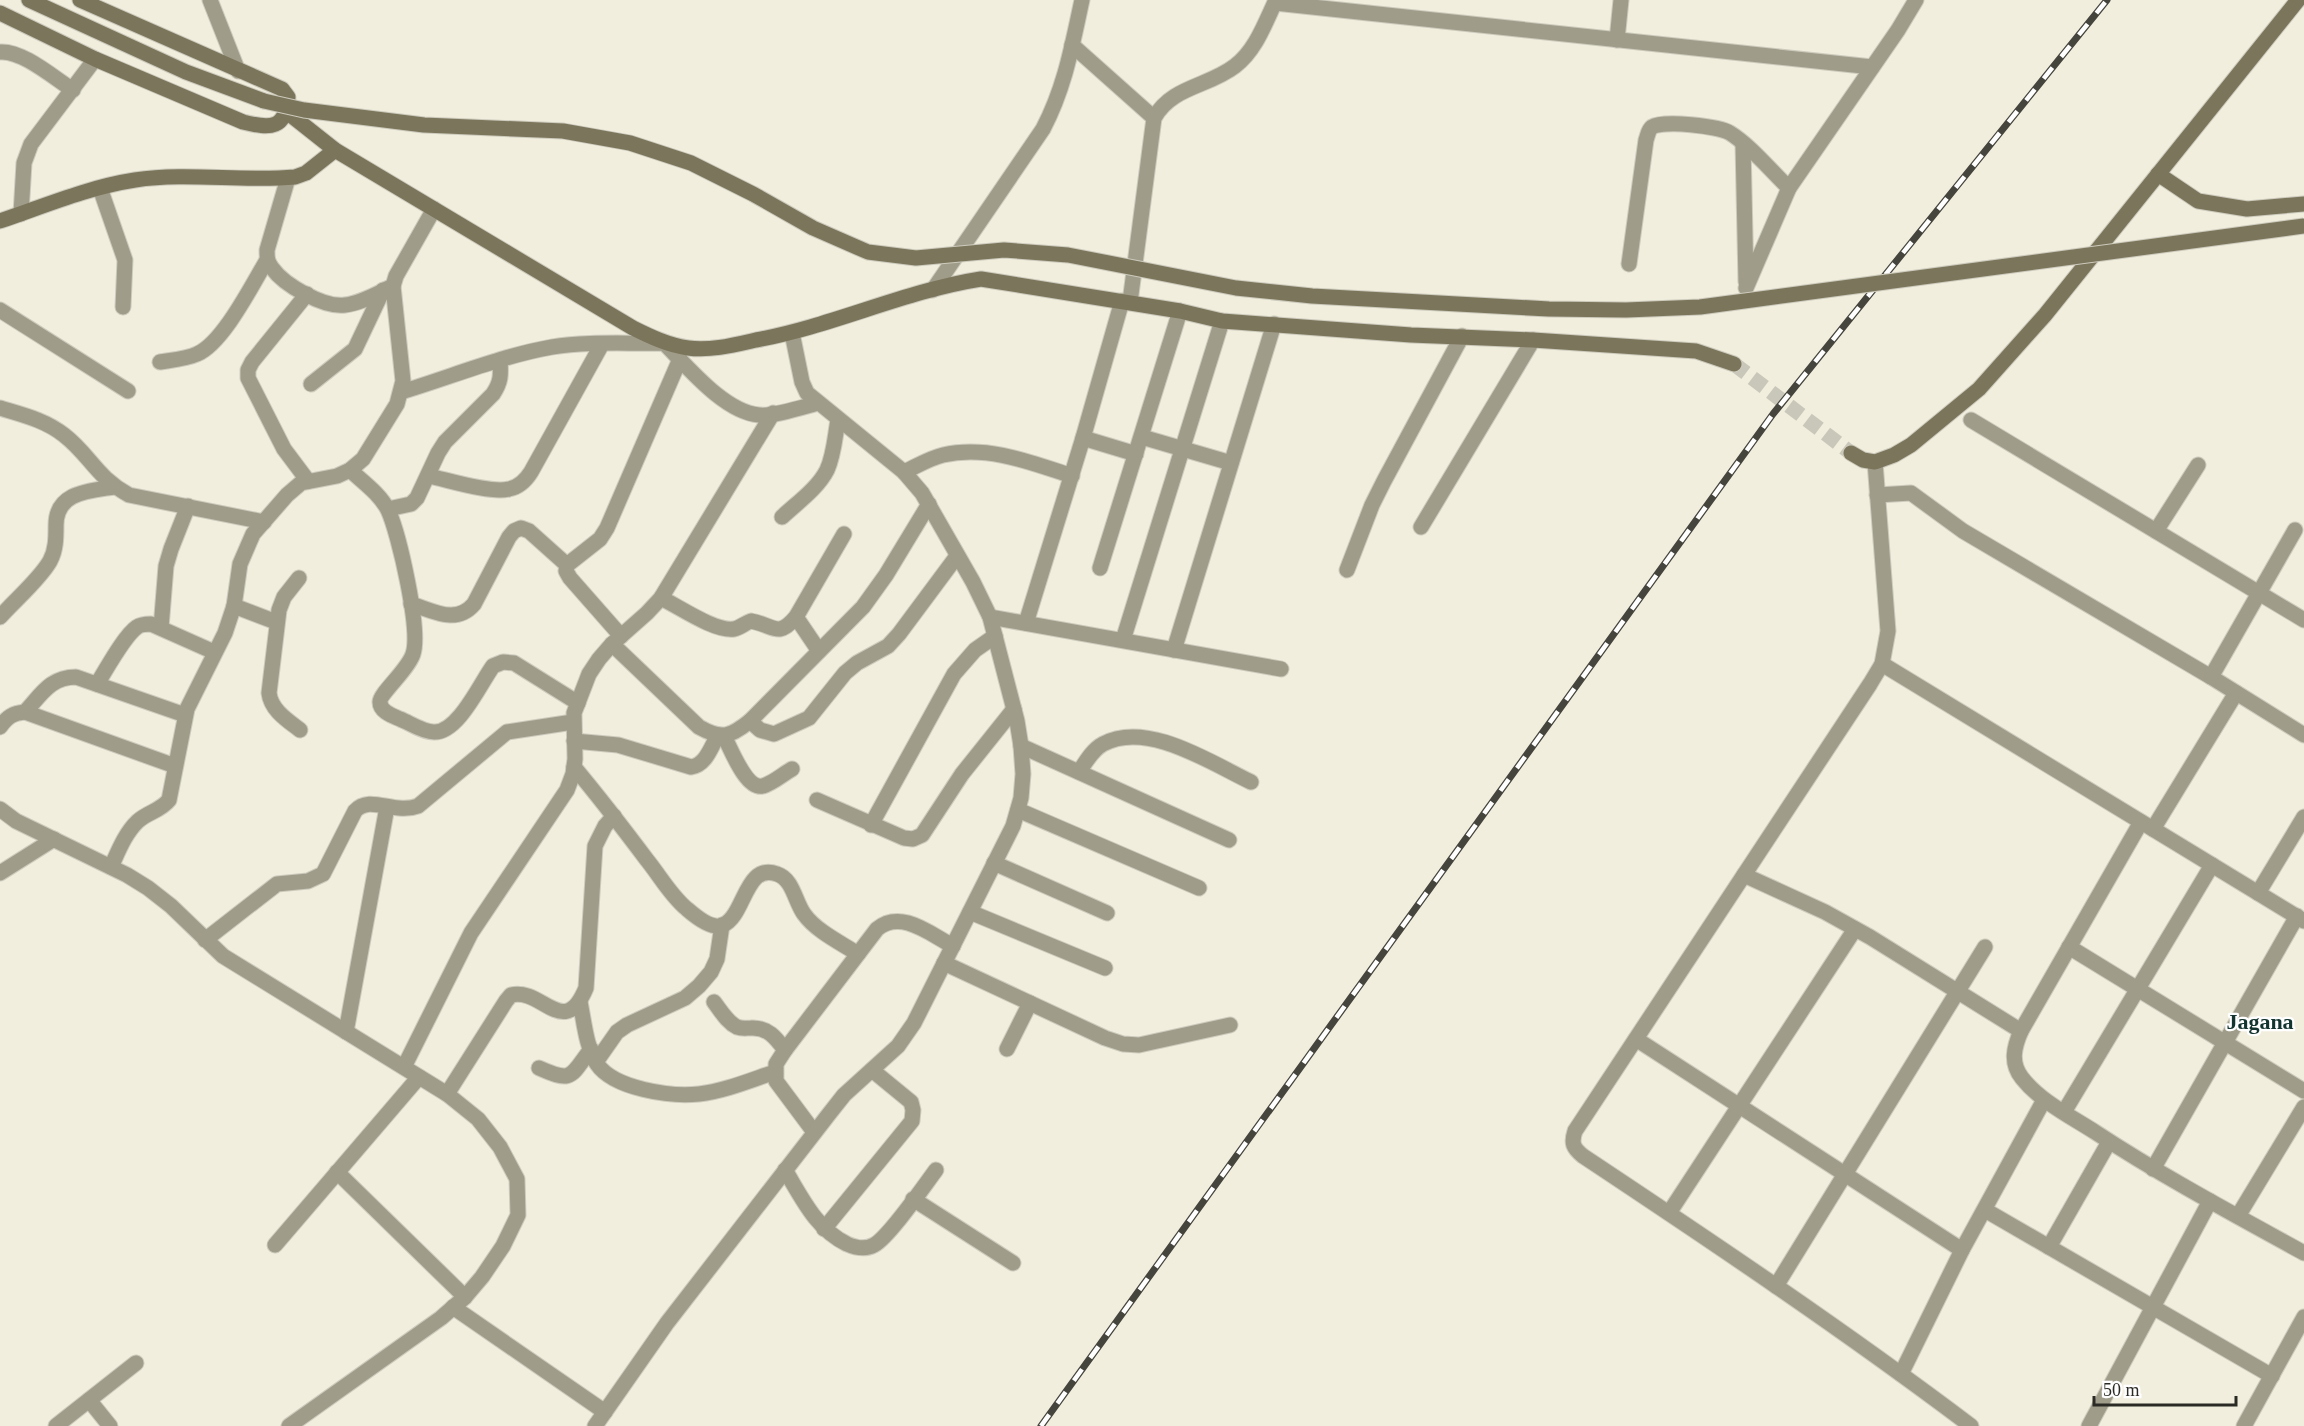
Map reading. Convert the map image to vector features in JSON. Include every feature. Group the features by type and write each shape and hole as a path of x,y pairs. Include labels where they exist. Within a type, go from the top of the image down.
{"street":[{"path":"28,0 186,72 264,101 304,111 424,125 563,131 630,143 691,164 753,194 813,228 868,252 916,258 1004,250 1068,255 1236,288 1312,296 1549,309 1626,310 1700,307 2304,226"},
{"path":"0,13 95,59 243,122 258,126 273,126 281,121 287,112 288,97 282,89 80,0"},
{"path":"210,0 238,71"},
{"path":"933,290 1043,129 1056,105 1082,0"},
{"path":"1617,40 1621,0"},
{"path":"1743,144 1746,288 1789,188 1916,0"},
{"path":"1851,453 1863,460 1875,462 1894,455 1911,445 1979,389 2045,315 2298,0"},
{"path":"1026,623 1126,302 1154,118 1160,107 1170,98 1233,68 1246,56 1258,39 1276,2 1872,67"},
{"path":"1072,45 1154,118"},
{"path":"0,52 13,52 24,57 73,90"},
{"path":"21,214 24,163 31,144 95,59"},
{"path":"287,112 335,150 633,328 664,343 728,403 760,416 818,403"},
{"path":"1629,264 1649,130 1653,126 1663,123 1716,128 1730,133 1789,188"},
{"path":"0,221 100,188 136,180 171,177 295,177 306,172 335,150"},
{"path":"2158,174 2198,201 2247,209 2304,204"},
{"path":"160,362 195,355 209,348 220,336 267,260 269,239 288,178"},
{"path":"100,188 124,260 123,308"},
{"path":"311,384 355,349 434,209"},
{"path":"267,260 283,279 307,294 330,304 343,306 356,303 388,288"},
{"path":"401,392 529,351 554,347 664,343 690,348 716,348 792,333 953,283 981,279 1180,311 1222,321 1411,335 1462,336 1696,351 1734,364"},
{"path":"111,867 130,830 143,817 163,808 169,800 185,715 225,633 234,606 240,564 253,534 287,495 301,483 337,476 350,470 363,459 397,404 403,381 393,300 388,288"},
{"path":"307,294 252,362 248,370 248,378 285,449 308,481"},
{"path":"0,310 128,391"},
{"path":"1100,568 1180,311"},
{"path":"1123,640 1222,321"},
{"path":"1174,650 1274,324"},
{"path":"596,1426 667,1323 814,1132 844,1095 898,1046 914,1023 1013,826 1022,798 1021,747 1014,709 990,617 929,504 904,472 807,393 802,382 792,333"},
{"path":"1347,570 1380,489 1462,336"},
{"path":"1421,527 1533,340"},
{"path":"429,476 495,490 508,490 519,486 531,472 602,344"},
{"path":"680,359 607,528 600,539 567,565 566,571 617,640 699,727 721,736 736,733 750,721 875,592 929,504"},
{"path":"387,509 411,504 417,498 445,442 493,394 501,376 500,361"},
{"path":"0,408 33,417 50,425 66,436 101,476 114,487 129,495 264,522"},
{"path":"404,1067 471,933 567,790 574,766 573,722 590,674 599,659 661,598 773,413"},
{"path":"782,517 820,480 826,471 830,462 838,420"},
{"path":"1971,420 2304,620"},
{"path":"1142,436 1231,464"},
{"path":"1083,438 1136,454"},
{"path":"904,472 942,455 972,452 999,454 1072,476"},
{"path":"1875,462 1888,631 1882,663 1575,1131 1572,1140 1574,1148 1583,1156 1776,1286 1971,1426"},
{"path":"2157,531 2199,465"},
{"path":"350,470 380,497 387,509 395,529 416,634 414,652 406,668 382,694 380,702 382,708 389,714 431,732 440,731 456,722 493,666 502,662 514,663 578,704"},
{"path":"0,616 49,563 54,551 57,513 62,504 69,497 78,493 114,487"},
{"path":"1877,495 1911,493 1963,531 2211,677 2304,735"},
{"path":"161,628 166,566 188,506"},
{"path":"411,604 445,615 466,614 474,604 509,537 521,528 529,531 567,565"},
{"path":"2211,677 2295,530"},
{"path":"661,598 727,629 736,628 751,621 780,630 788,626 796,617 844,534"},
{"path":"750,721 760,730 774,734 809,718 845,673 894,640 957,556"},
{"path":"299,578 284,597 276,622 270,702 300,730"},
{"path":"234,606 276,622"},
{"path":"796,617 819,651"},
{"path":"990,617 1281,669"},
{"path":"97,684 137,626 151,624 214,652"},
{"path":"871,825 954,674 975,650 995,636"},
{"path":"1882,663 2301,918 2225,1043 2153,1169"},
{"path":"25,712 52,682 62,677 97,684 185,715"},
{"path":"2236,693 2069,947 2021,1031 2013,1059 2020,1077 2044,1100 2153,1169 2304,1253"},
{"path":"817,800 904,838 913,839 922,835 962,774 1014,709"},
{"path":"0,727 7,718 15,713 25,712 175,766"},
{"path":"206,940 278,884 308,881 323,874 360,805 366,803 401,810 418,806 507,732 573,722"},
{"path":"574,741 618,745 691,767 698,766 704,760 721,736"},
{"path":"721,736 747,779 755,786 763,786 792,769"},
{"path":"1078,772 1102,745 1134,736 1180,748 1251,782"},
{"path":"1021,747 1229,840"},
{"path":"574,766 687,909 714,926 722,926 732,919 753,880 760,874 770,872 779,874 789,883 804,915 814,925 858,954"},
{"path":"346,1032 387,807"},
{"path":"0,809 16,821 111,867 148,888 171,906 224,956 447,1094 478,1119 500,1147 518,1179 518,1215 488,1269 465,1297 289,1426"},
{"path":"1018,810 1199,888"},
{"path":"447,1094 511,995 527,994 551,1010 561,1012 570,1010 580,1002 586,988 595,846 604,826 614,816"},
{"path":"2258,893 2301,827"},
{"path":"0,873 54,839"},
{"path":"994,863 1107,913"},
{"path":"2064,1112 2212,865"},
{"path":"1744,875 1825,912 2021,1031"},
{"path":"970,912 1105,968"},
{"path":"814,1132 776,1081 776,1064 785,1050 877,929 885,922 896,920 907,922 953,946"},
{"path":"539,1068 560,1077 567,1077 627,1024 684,998 711,972 717,959 722,926"},
{"path":"1669,1213 1855,929"},
{"path":"2069,947 2304,1090"},
{"path":"1776,1286 1985,948"},
{"path":"944,963 1105,1038 1123,1044 1139,1046 1230,1025"},
{"path":"580,1002 593,1056 602,1070 616,1080 633,1087 678,1095 701,1094 775,1072"},
{"path":"714,1002 735,1026 760,1028 767,1031 773,1034 785,1050"},
{"path":"1007,1049 1030,1003"},
{"path":"1636,1039 1962,1250"},
{"path":"824,1229 912,1120 911,1102 873,1070"},
{"path":"275,1245 420,1077"},
{"path":"1901,1374 1962,1250 2044,1100"},
{"path":"2238,1216 2304,1107"},
{"path":"2049,1247 2109,1142"},
{"path":"785,1170 814,1218 824,1229 853,1247 865,1248 873,1246 880,1240 936,1170"},
{"path":"337,1172 465,1297"},
{"path":"914,1198 1013,1263"},
{"path":"2089,1426 2210,1201"},
{"path":"1984,1210 2272,1376"},
{"path":"453,1307 605,1412"},
{"path":"2244,1426 2304,1317"},
{"path":"56,1426 135,1363"},
{"path":"89,1400 110,1426"}],"tunnel":[{"path":"1734,364 1851,453"}],"railway":[{"path":"1041,1426 1773,414 2107,0"}],"district":[{"name":"Jagana","path":"2260,1021"}]}
